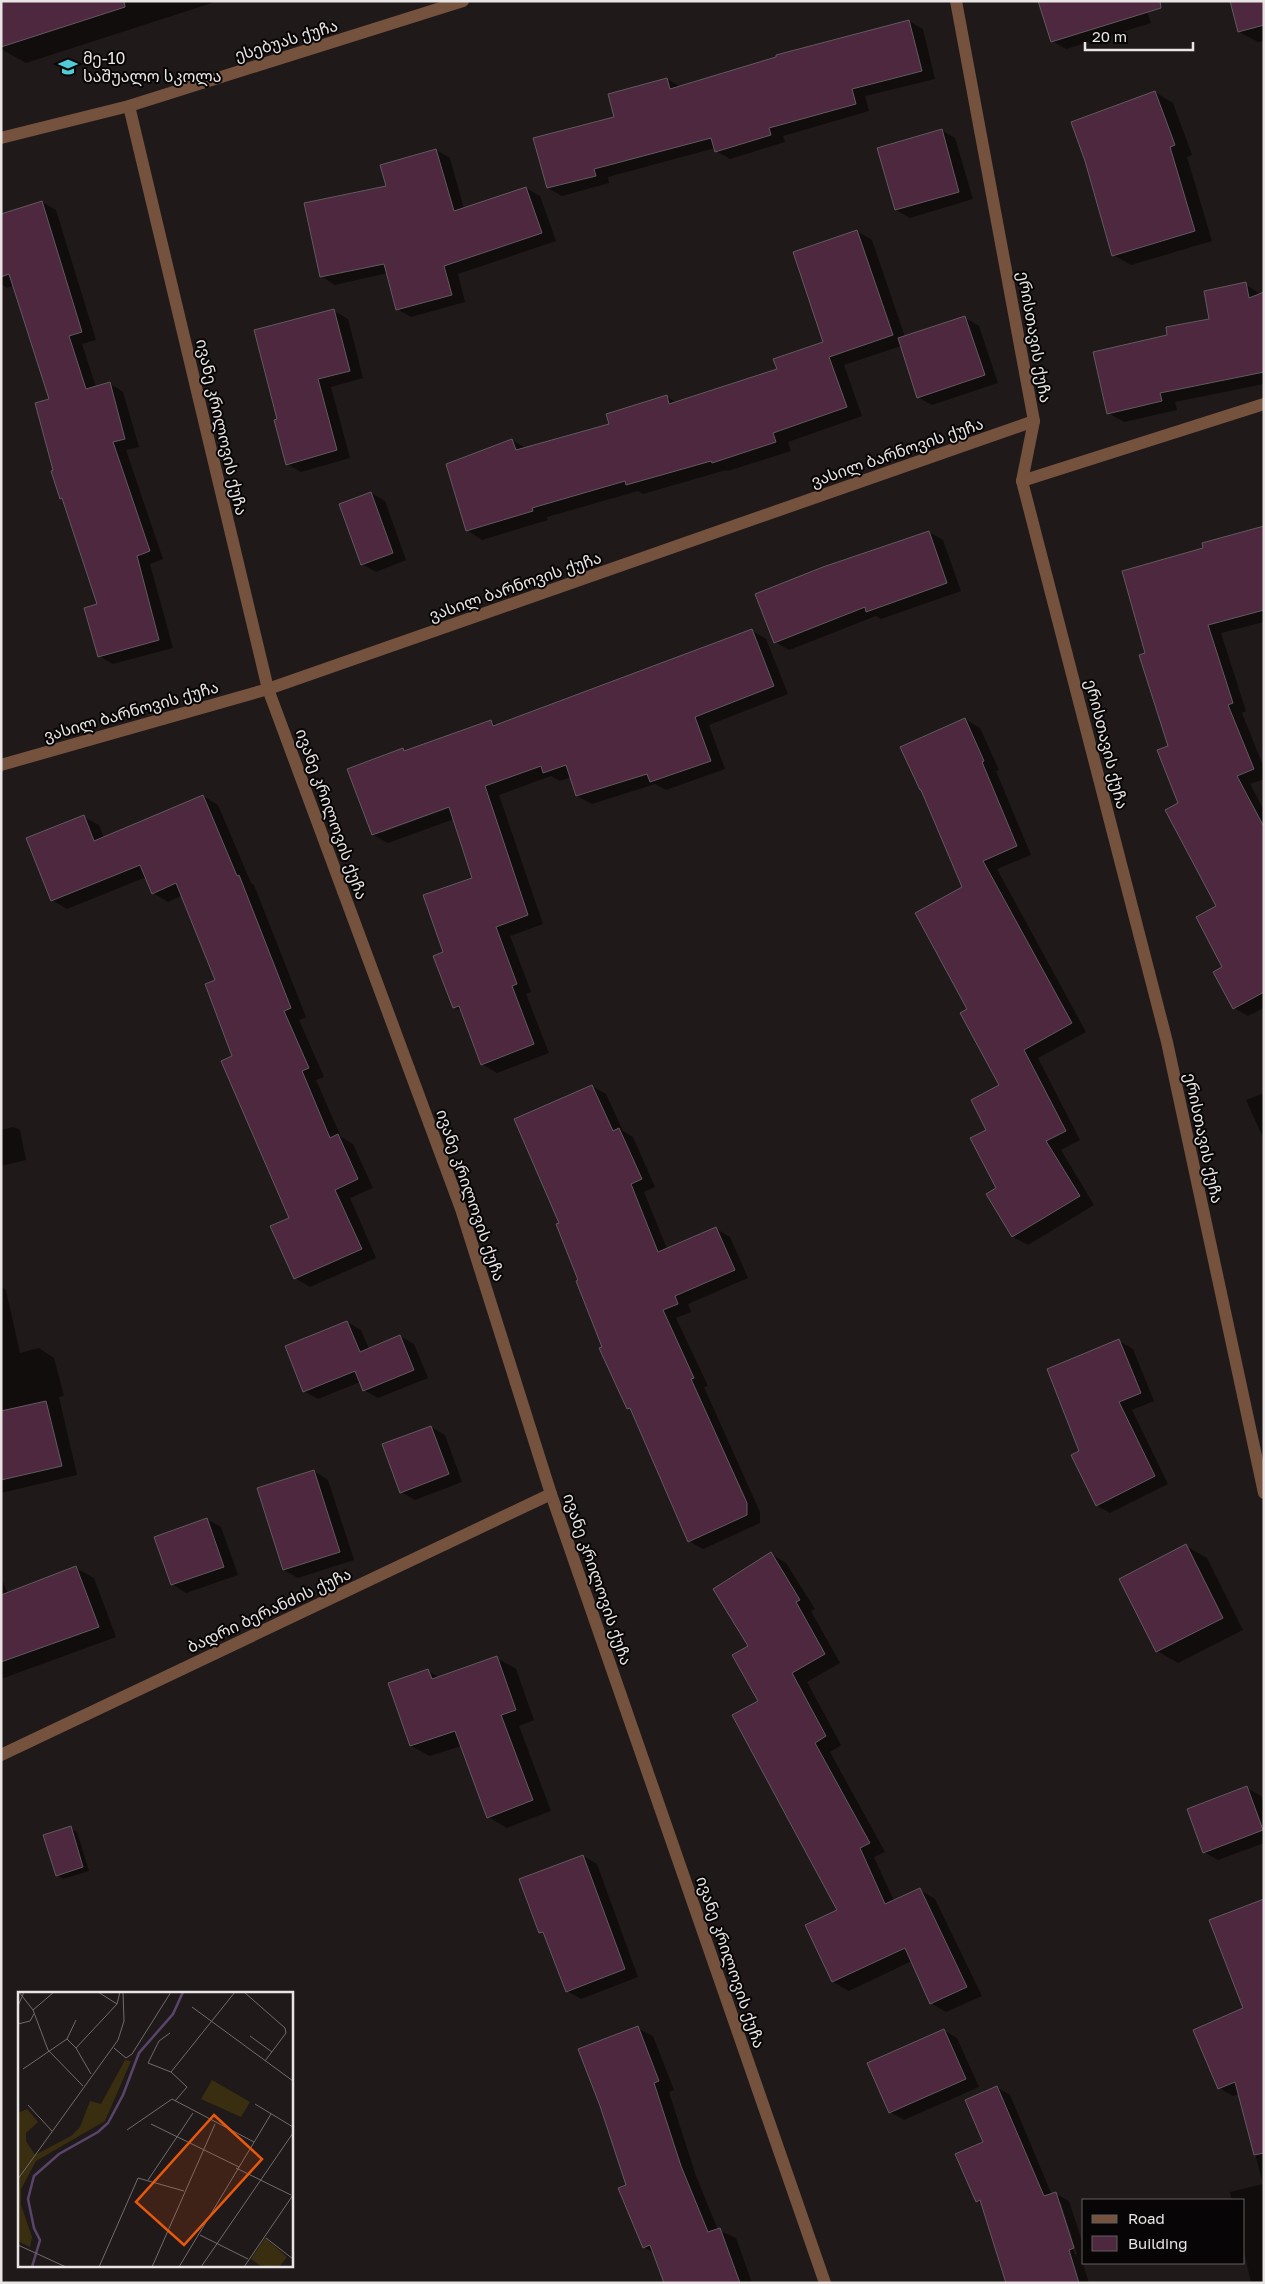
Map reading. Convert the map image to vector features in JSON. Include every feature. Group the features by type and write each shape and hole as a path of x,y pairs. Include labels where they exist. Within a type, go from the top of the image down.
{"street":[{"name":"ესებუას ქუჩა","path":"1,138 129,106 463,1"},
{"name":"ერისთავის ქუჩა","path":"956,1 1034,421 1022,481 1167,1042 1264,1492"},
{"name":"ივანე კრილოვის ქუჩა","path":"129,106 268,689 461,1209 551,1494 825,2283"},
{"path":"1022,481 1264,404"},
{"name":"ვასილ ბარნოვის ქუჩა","path":"1,765 268,689 1034,421"},
{"name":"ბადრი ბერანძის ქუჩა","path":"1,1755 551,1494"}],"building":[{"path":"1,1 124,1 125,7 1,47"},
{"path":"1038,1 1160,1 1161,8 1051,42"},
{"path":"1230,1 1264,1 1264,25 1238,32"},
{"path":"909,20 922,71 852,89 856,104 769,128 771,135 715,152 711,138 594,169 596,176 547,188 533,138 614,117 608,94 667,78 670,89 776,57 776,55"},
{"path":"1155,91 1175,145 1170,147 1195,231 1112,256 1085,161 1071,122"},
{"path":"942,129 959,192 895,210 877,148"},
{"path":"436,149 454,211 526,187 542,233 444,266 452,295 396,310 384,264 320,277 304,203 386,186 380,165"},
{"path":"42,201 82,332 69,336 86,389 110,382 125,439 113,442 150,551 137,556 159,640 98,657 84,608 97,604 62,498 60,499 51,471 53,470 35,403 49,399 9,274 1,277 1,214"},
{"path":"857,230 893,335 829,357 847,407 773,433 776,442 712,463 711,461 626,485 625,481 532,508 533,511 466,531 446,464 512,439 516,450 609,424 606,414 667,395 669,404 777,369 773,359 823,342 793,252"},
{"path":"1246,282 1249,298 1264,292 1264,372 1160,393 1162,401 1107,414 1093,352 1167,335 1166,327 1209,319 1204,291"},
{"path":"334,309 350,371 318,379 337,450 286,465 274,420 277,419 254,330"},
{"path":"965,316 985,375 917,398 898,338"},
{"path":"371,492 393,553 361,565 339,504"},
{"path":"1264,526 1264,610 1208,625 1233,703 1228,705 1254,769 1237,776 1264,827 1264,992 1233,1009 1213,972 1222,967 1196,917 1216,906 1165,810 1178,803 1157,750 1168,746 1139,655 1145,653 1122,571 1203,548 1202,543"},
{"path":"929,531 947,583 866,612 865,607 774,643 755,594 823,567"},
{"path":"752,629 774,686 695,717 711,761 650,782 647,774 576,796 566,765 543,773 541,766 485,786 528,915 496,927 517,984 512,986 534,1044 481,1065 459,1006 453,1008 433,956 443,952 423,895 472,878 449,807 372,835 347,769 403,748 404,751 491,720 493,726"},
{"path":"965,718 1017,846 983,861 1072,1023 1024,1050 1066,1131 1046,1141 1080,1196 1012,1237 986,1194 996,1188 970,1138 986,1130 971,1100 999,1085 960,1013 967,1009 915,913 962,887 921,790 900,747"},
{"path":"203,795 237,876 239,875 291,1008 284,1011 309,1068 302,1071 330,1138 338,1134 358,1179 335,1190 362,1249 294,1279 270,1226 289,1218 221,1061 232,1056 205,984 215,980 176,883 152,894 140,865 51,901 26,838 84,815 94,841"},
{"path":"592,1085 613,1131 619,1128 642,1179 631,1184 658,1252 716,1227 735,1270 675,1296 678,1304 663,1310 694,1378 691,1379 747,1503 747,1515 688,1542 630,1408 627,1409 599,1348 602,1347 556,1224 559,1223 514,1119"},
{"path":"347,1321 360,1352 400,1335 414,1370 363,1391 355,1371 303,1392 285,1346"},
{"path":"1119,1339 1141,1393 1119,1402 1155,1476 1096,1506 1071,1455 1079,1451 1047,1369"},
{"path":"46,1401 62,1466 1,1480 1,1411"},
{"path":"431,1426 449,1474 400,1493 382,1444"},
{"path":"314,1470 340,1552 283,1570 257,1488"},
{"path":"207,1518 224,1567 171,1585 154,1537"},
{"path":"1186,1544 1223,1618 1156,1652 1119,1579"},
{"path":"771,1552 800,1600 796,1602 825,1654 792,1673 826,1736 815,1743 870,1843 860,1848 885,1904 920,1888 967,1987 930,2004 905,1948 832,1982 805,1925 837,1910 732,1715 758,1701 732,1655 748,1646 713,1589"},
{"path":"76,1566 99,1627 1,1662 1,1595"},
{"path":"497,1656 516,1710 501,1715 533,1800 487,1818 455,1731 410,1746 388,1683 428,1669 432,1679"},
{"path":"1247,1786 1263,1830 1203,1853 1187,1809"},
{"path":"71,1826 83,1867 56,1876 43,1835"},
{"path":"583,1855 625,1969 566,1992 543,1932 539,1933 519,1879"},
{"path":"1264,1899 1264,2153 1254,2155 1235,2082 1218,2089 1193,2030 1243,2008 1209,1920"},
{"path":"638,2026 659,2081 654,2083 681,2166 708,2232 720,2228 740,2283 664,2283 650,2245 643,2248 618,2188 626,2185 600,2106 578,2049"},
{"path":"944,2029 966,2079 889,2113 867,2063"},
{"path":"997,2086 1044,2196 1056,2192 1074,2248 1069,2250 1079,2283 1006,2283 980,2200 976,2202 955,2154 983,2142 965,2100"}],"place":[{"name":"მე-10 საშუალო სკოლა","path":"68,67"}]}
